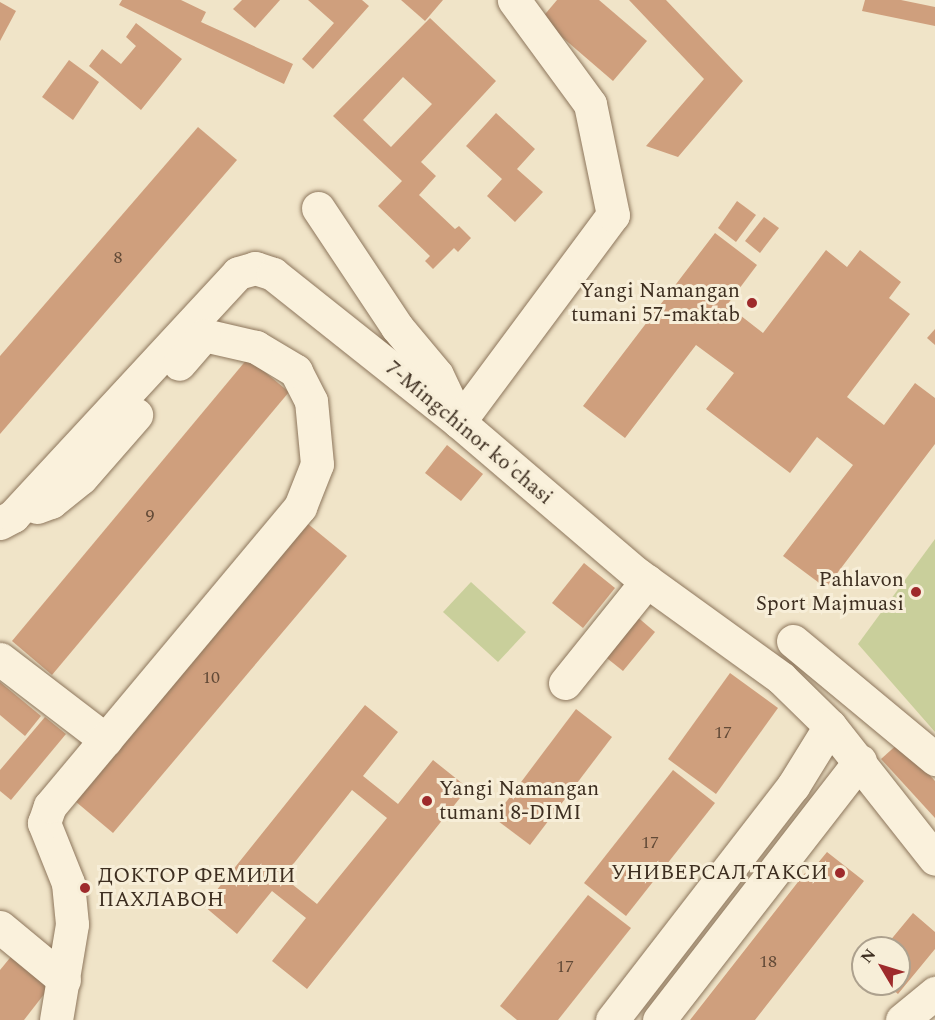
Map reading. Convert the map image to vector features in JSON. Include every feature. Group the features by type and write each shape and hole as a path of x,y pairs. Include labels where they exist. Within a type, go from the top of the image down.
{"street":[{"path":"318,208 397,327 437,375 459,422 613,215 590,104 514,0"},
{"name":"7-Mingchinor ko'chasi","path":"6,520 238,273 255,268 273,274 459,422 647,581 781,678 830,726 860,761 935,860"},
{"path":"6,520 51,502 81,478 204,335 256,347 296,371 311,401 317,464 300,507 50,806 44,823 68,883 72,924 56,1020"},
{"path":"565,683 647,581"},
{"path":"793,641 935,759"},
{"path":"0,659 106,740"},
{"path":"612,1020 793,786 830,726"},
{"path":"659,1020 860,761"},
{"path":"0,927 64,980"},
{"path":"902,1020 935,993"}],"green space":[{"name":"Pahlavon Sport Majmuasi","path":"935,539 935,732 858,644"},
{"path":"471,582 526,632 498,662 443,612"}],"building":[{"path":"122,0 181,0 206,12 201,22 293,64 284,84 119,5"},
{"path":"242,0 280,0 255,28 233,9"},
{"path":"308,0 362,0 369,6 313,69 302,59 334,23"},
{"path":"401,0 443,0 425,21"},
{"path":"557,0 599,0 647,41 613,81 541,19"},
{"path":"629,0 666,0 743,81 678,157 646,146 704,79"},
{"path":"865,0 901,0 935,7 935,26 862,11"},
{"path":"0,2 16,11 0,41"},
{"path":"430,18 496,81 421,162 436,176 419,195 455,229 459,226 471,238 458,252 454,248 433,269 425,261 430,256 378,206 402,181 333,116","holes":["403,77 432,104 391,147 363,120"]},
{"path":"136,23 182,59 141,110 89,66 102,49 121,64 136,46 126,37"},
{"path":"69,60 99,82 73,120 42,97"},
{"path":"496,113 535,149 517,169 543,192 515,222 487,196 502,179 466,146"},
{"path":"198,127 237,160 0,434 0,356"},
{"path":"737,201 756,215 736,242 718,228"},
{"path":"764,217 779,228 760,253 745,241"},
{"path":"715,233 757,265 727,305 763,333 826,250 847,267 860,250 901,282 889,298 910,314 847,397 884,425 915,383 935,398 935,444 826,588 783,556 853,465 817,437 790,473 706,409 734,373 696,345 625,438 583,406"},
{"path":"935,329 935,345 927,338"},
{"path":"248,358 289,392 52,675 12,641"},
{"path":"447,445 483,474 461,501 425,473"},
{"path":"308,524 347,556 113,833 75,801"},
{"path":"584,563 615,588 583,628 552,603"},
{"path":"635,615 655,632 623,671 603,655"},
{"path":"730,673 778,708 716,794 668,759"},
{"path":"0,682 41,716 25,736 0,715"},
{"path":"365,705 398,732 363,776 398,804 433,760 468,788 307,989 272,961 306,918 272,891 237,934 204,906","holes":["352,790 387,818 317,904 283,877"]},
{"path":"576,709 612,737 530,845 494,818"},
{"path":"45,717 66,734 11,800 0,791 0,770"},
{"path":"900,742 935,781 935,818 881,759"},
{"path":"673,770 715,803 626,916 584,883"},
{"path":"827,852 864,881 755,1020 690,1020 805,873 808,875"},
{"path":"588,895 631,928 558,1020 517,1020 500,1006"},
{"path":"913,913 935,932 935,949 911,978 911,936 894,936"},
{"path":"14,953 52,984 24,1020 0,1020 0,970"}],"place":[{"name":"Yangi Namangan tumani 57-maktab","path":"752,303"},
{"name":"Pahlavon Sport Majmuasi","path":"916,592"},
{"name":"Yangi Namangan tumani 8-DIMI","path":"427,801"},
{"name":"УНИВЕРСАЛ ТАКСИ","path":"840,873"},
{"name":"ДОКТОР ФЕМИЛИ ПАХЛАВОН","path":"85,888"}]}
